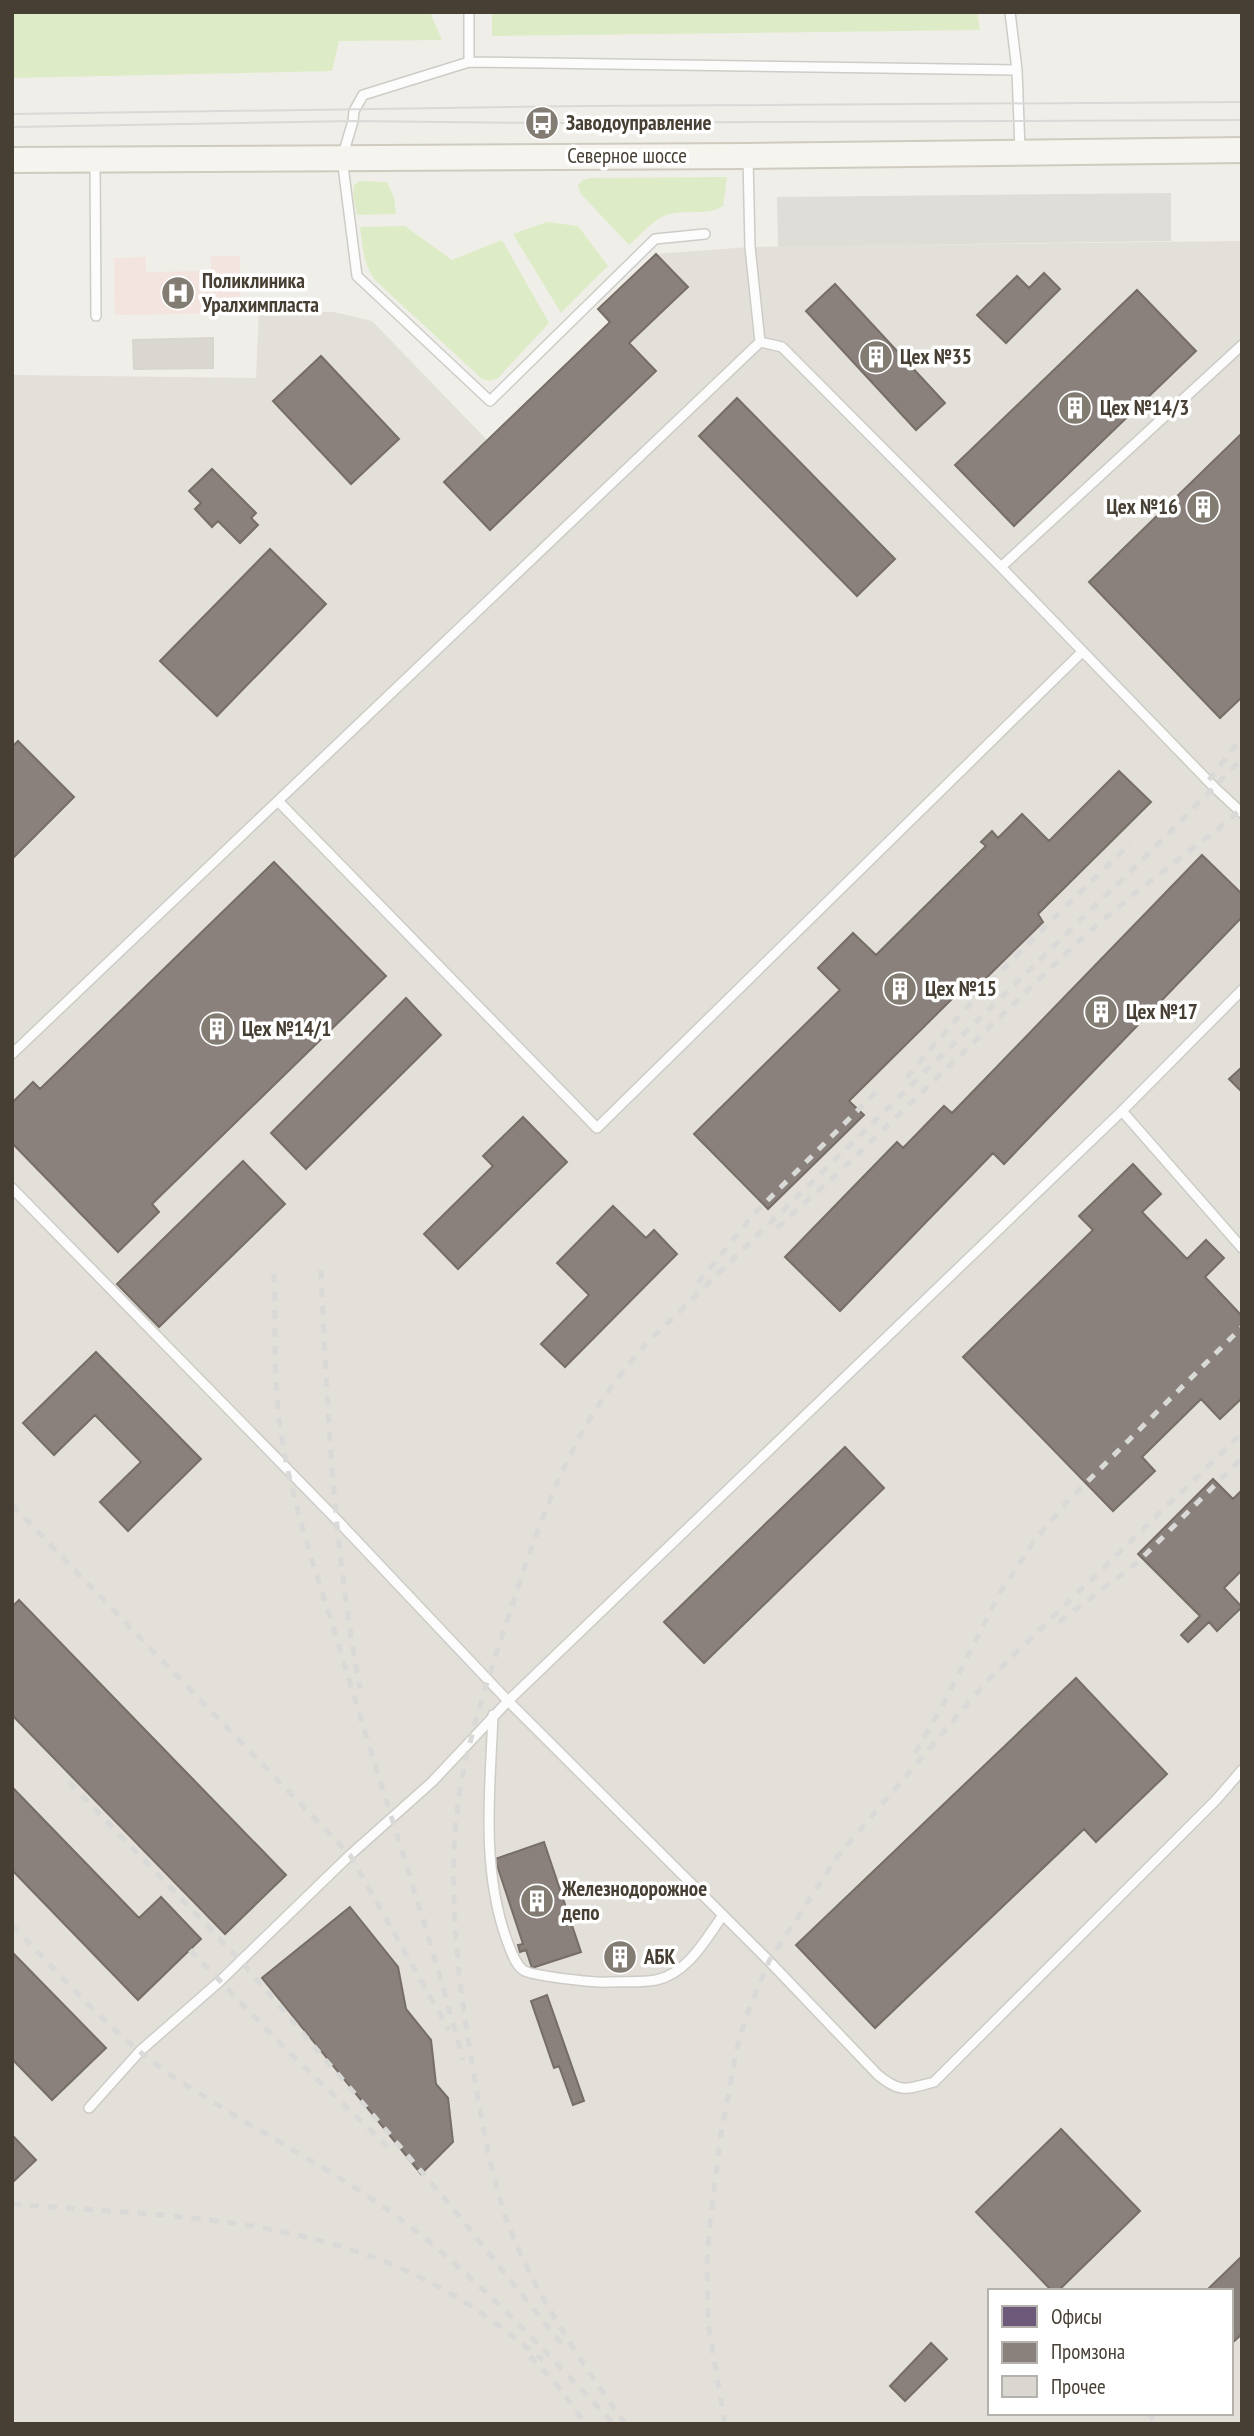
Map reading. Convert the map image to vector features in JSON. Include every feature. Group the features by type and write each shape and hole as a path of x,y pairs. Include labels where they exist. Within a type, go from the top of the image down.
{"main road":[{"name":"Северное шоссе","path":"12,160 1242,150"}],"lane":[{"path":"469,12 469,62"},
{"path":"1010,12 1021,122 1020,152"},
{"path":"705,234 655,239 490,401 357,276 342,158 354,111 363,95 469,62 1017,70"},
{"path":"748,156 750,247 760,342"},
{"path":"95,159 96,316"},
{"path":"760,342 782,347 1001,567 1213,787 1242,813"},
{"path":"12,1054 760,342"},
{"path":"1001,567 1242,345"},
{"path":"278,800 597,1128 1082,652"},
{"path":"89,2108 140,2051 220,1981 350,1855 432,1782 508,1700 1122,1111 1242,990"},
{"path":"1122,1111 1242,1248"},
{"path":"12,1188 338,1521 508,1700 878,2075 893,2087 911,2088 934,2082 1216,1800 1242,1770"},
{"path":"493,1715 489,1804 490,1871 504,1932 514,1957 523,1970 536,1975 600,1983 655,1980 682,1967 723,1915"}],"shaded area":[{"path":"1171,193 1171,241 778,247 777,197"},
{"path":"1242,241 1242,2424 12,2424 12,375 256,378 259,311 334,312 372,321 487,440 610,322 598,309 656,254 750,247"},
{"name":"Поликлиника Уралхимпласта","path":"211,256 240,256 241,313 115,315 114,258 146,257 146,272 211,271"}],"green space":[{"path":"12,12 430,12 442,40 339,41 332,71 12,78"},
{"path":"492,12 977,12 980,30 492,36"},
{"path":"727,177 723,206 709,211 664,216 629,245 580,193 578,185 591,178"},
{"path":"360,181 387,182 394,197 396,214 357,215 353,194 354,185"},
{"path":"547,222 578,226 608,266 561,313 513,234"},
{"path":"405,226 452,260 502,240 549,323 497,379 482,379 371,274 364,255 360,227"}],"building: Офисы":[{"name":"АБК","path":"624,1943 633,1964 616,1971 607,1950"}],"building: Промзона":[{"path":"656,254 688,287 629,343 656,371 490,530 444,482 610,322 598,309"},
{"path":"1044,273 1060,289 1006,343 977,315 1017,276 1029,288"},
{"name":"Цех №35","path":"835,284 945,403 916,430 806,311"},
{"name":"Цех №14/3","path":"1137,290 1196,351 1014,526 955,465"},
{"path":"321,356 399,439 351,484 273,401"},
{"path":"737,398 895,559 857,596 699,436"},
{"name":"Цех №16","path":"1242,433 1242,697 1220,718 1089,582"},
{"path":"212,469 256,513 251,518 258,525 240,543 218,521 212,527 195,509 201,503 189,491"},
{"path":"270,549 326,604 217,716 160,661"},
{"path":"18,741 74,797 12,859 12,747"},
{"name":"Цех №15","path":"1119,771 1151,802 1038,914 1043,922 970,994 964,987 849,1101 864,1115 768,1209 694,1134 840,990 818,968 853,933 876,955 986,846 981,842 992,831 998,838 1022,814 1049,841"},
{"name":"Цех №17","path":"1202,855 1242,894 1242,917 1004,1164 993,1153 840,1311 785,1257 897,1142 903,1148 944,1106 952,1113"},
{"name":"Цех №14/1","path":"274,862 386,976 152,1204 159,1212 118,1252 12,1143 12,1103 33,1082 40,1089"},
{"path":"406,998 441,1035 306,1169 271,1133"},
{"path":"1242,1067 1242,1092 1229,1079"},
{"path":"523,1117 567,1162 458,1269 424,1234 493,1166 483,1156"},
{"path":"243,1161 285,1204 159,1327 117,1284"},
{"path":"1133,1164 1161,1194 1142,1212 1187,1259 1206,1240 1224,1258 1205,1277 1242,1316 1242,1398 1220,1419 1201,1399 1142,1457 1155,1471 1113,1511 963,1357 1093,1230 1079,1216"},
{"path":"613,1206 646,1238 654,1230 677,1254 565,1367 541,1344 589,1295 557,1263"},
{"path":"96,1352 201,1459 128,1531 100,1502 141,1462 95,1415 54,1455 23,1423"},
{"path":"845,1447 884,1488 704,1663 664,1622"},
{"path":"1213,1479 1233,1499 1242,1490 1242,1570 1224,1588 1242,1607 1217,1631 1209,1622 1188,1642 1181,1635 1200,1616 1138,1554"},
{"path":"19,1600 286,1875 225,1934 12,1715 12,1607"},
{"path":"1076,1678 1167,1774 1096,1842 1084,1829 875,2028 796,1945"},
{"path":"12,1787 139,1918 161,1897 201,1939 138,2000 12,1870"},
{"name":"Железнодорожное депо","path":"544,1842 581,1952 532,1968 526,1950 520,1952 518,1945 523,1944 495,1859"},
{"path":"350,1907 398,1967 406,2009 431,2040 436,2084 448,2098 453,2142 421,2174 262,1978"},
{"path":"12,1952 106,2048 52,2100 12,2059"},
{"path":"547,1995 584,2101 573,2105 559,2066 554,2068 531,2001"},
{"path":"1061,2129 1140,2211 1060,2289 1050,2289 976,2212"},
{"path":"12,2135 36,2160 12,2183"},
{"path":"1242,2256 1242,2334 1233,2342 1233,2289 1208,2289"},
{"path":"931,2343 947,2359 905,2401 890,2386"}],"building: Прочее":[{"path":"213,338 213,368 134,369 133,340"}],"tram line":[{"path":"12,114 586,106 1242,102"},
{"path":"12,127 353,121 542,123 1242,120"}],"railway":[{"path":"1209,780 1242,737"},
{"path":"625,2424 579,2357 537,2287 507,2221 487,2145 470,2052 456,1946 453,1874 458,1803 479,1710 532,1546 561,1474 584,1429 613,1385 646,1344 1242,759"},
{"path":"777,1228 837,1174 1082,938 1242,808"},
{"path":"907,1078 987,986 1131,843"},
{"path":"698,1283 752,1216 876,1092"},
{"path":"321,1270 329,1427 338,1532 360,1688"},
{"path":"274,1274 277,1394 281,1433 298,1513 434,1955 463,2060"},
{"path":"915,1753 1000,1593 1032,1544 1065,1504 1242,1327"},
{"path":"725,2424 708,2323 709,2232 721,2133 737,2049 746,2017 769,1961 838,1856 986,1682 1242,1433"},
{"path":"1059,1622 1138,1562 1242,1458"},
{"path":"12,1505 350,1855 449,2030"},
{"path":"69,1782 241,1961 451,2206 564,2347"},
{"path":"12,1925 100,2016 157,2065 374,2200 432,2244 513,2318 614,2424"},
{"path":"190,1950 287,2050 390,2149"},
{"path":"12,2204 233,2223 340,2246 392,2265 443,2289 482,2314 543,2360"},
{"path":"530,2356 557,2385 586,2424"},
{"path":"1150,2415 1157,2424"}],"place":[{"name":"Заводоуправление","path":"542,123"},
{"name":"Поликлиника Уралхимпласта","path":"178,293"},
{"name":"Цех №35","path":"876,357"},
{"name":"Цех №14/3","path":"1075,408"},
{"name":"Цех №16","path":"1203,507"},
{"name":"Цех №15","path":"900,989"},
{"name":"Цех №17","path":"1101,1012"},
{"name":"Цех №14/1","path":"217,1029"},
{"name":"Железнодорожное депо","path":"537,1901"},
{"name":"АБК","path":"620,1957"}]}
